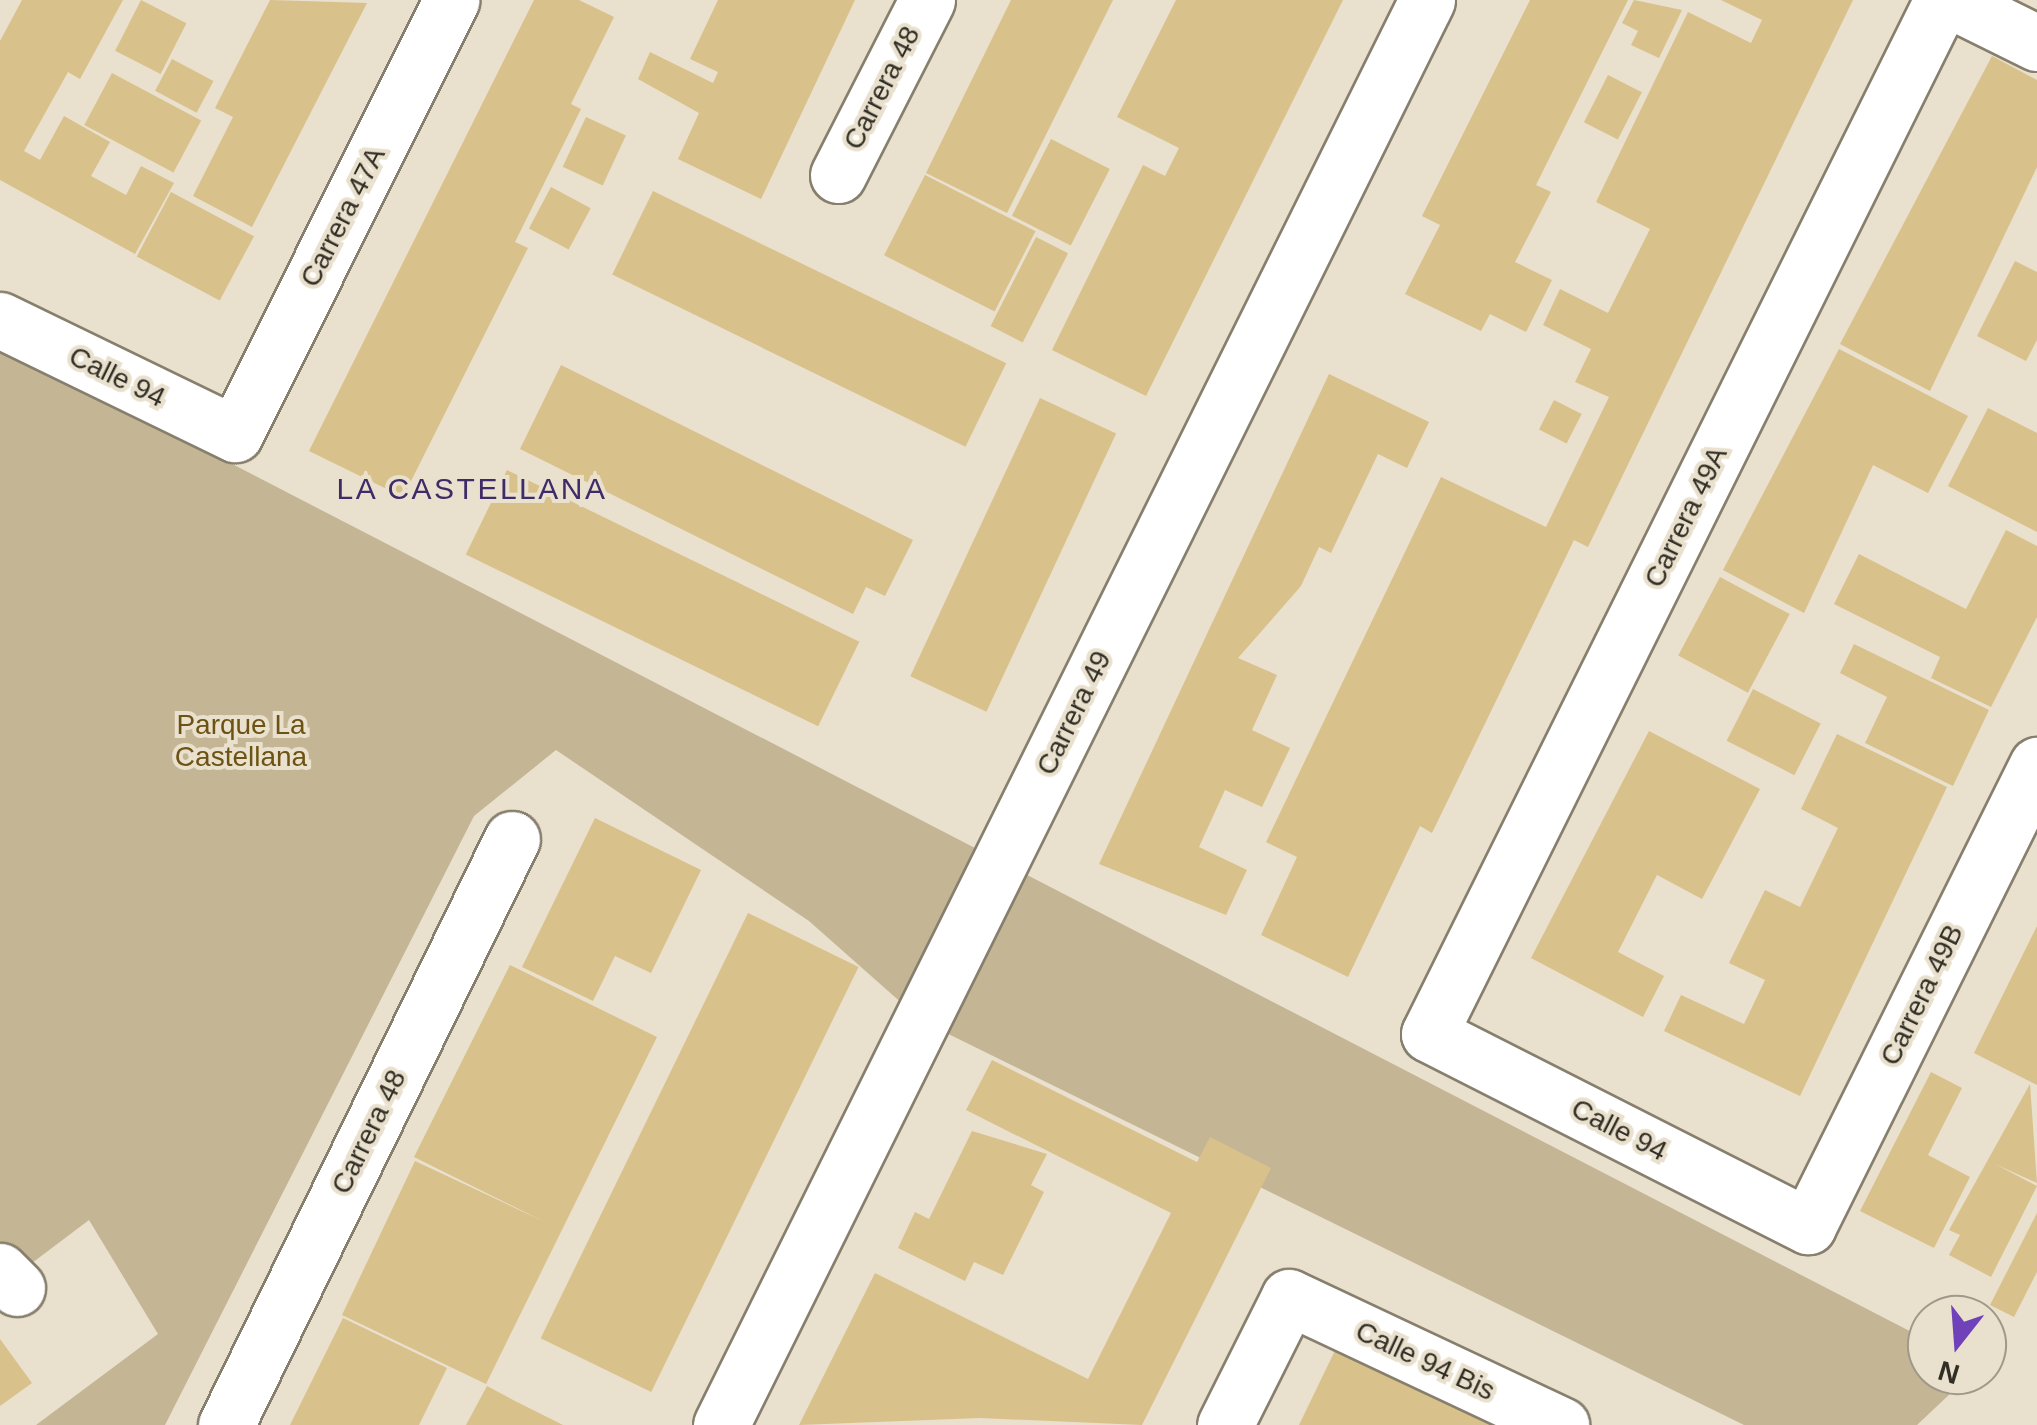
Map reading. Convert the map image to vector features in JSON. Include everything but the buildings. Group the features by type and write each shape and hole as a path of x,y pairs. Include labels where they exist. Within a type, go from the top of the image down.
{"street":[{"name":"Carrera 47A","path":"234,434 451,0"},
{"name":"Carrera 48","path":"838,175 927,0"},
{"name":"Carrera 49","path":"721,1425 1427,0"},
{"name":"Carrera 49A","path":"1430,1034 1942,0"},
{"path":"1950,0 2037,44"},
{"name":"Calle 94","path":"0,320 234,434"},
{"name":"Carrera 49B","path":"1808,1226 2037,765"},
{"name":"Carrera 48","path":"226,1425 512,838"},
{"name":"Calle 94","path":"1430,1034 1808,1226"},
{"name":"Calle 94 Bis","path":"1224,1425 1289,1296 1561,1425"}],"green space":[{"name":"Parque La Castellana","path":"0,344 1907,1330 1907,1395 1949,1395 1917,1425 1744,1425 922,1021 809,921 556,750 474,816 165,1425 36,1425 158,1334 89,1220 28,1266 0,1242"}],"district":[{"name":"LA CASTELLANA","path":"472,489"}]}
